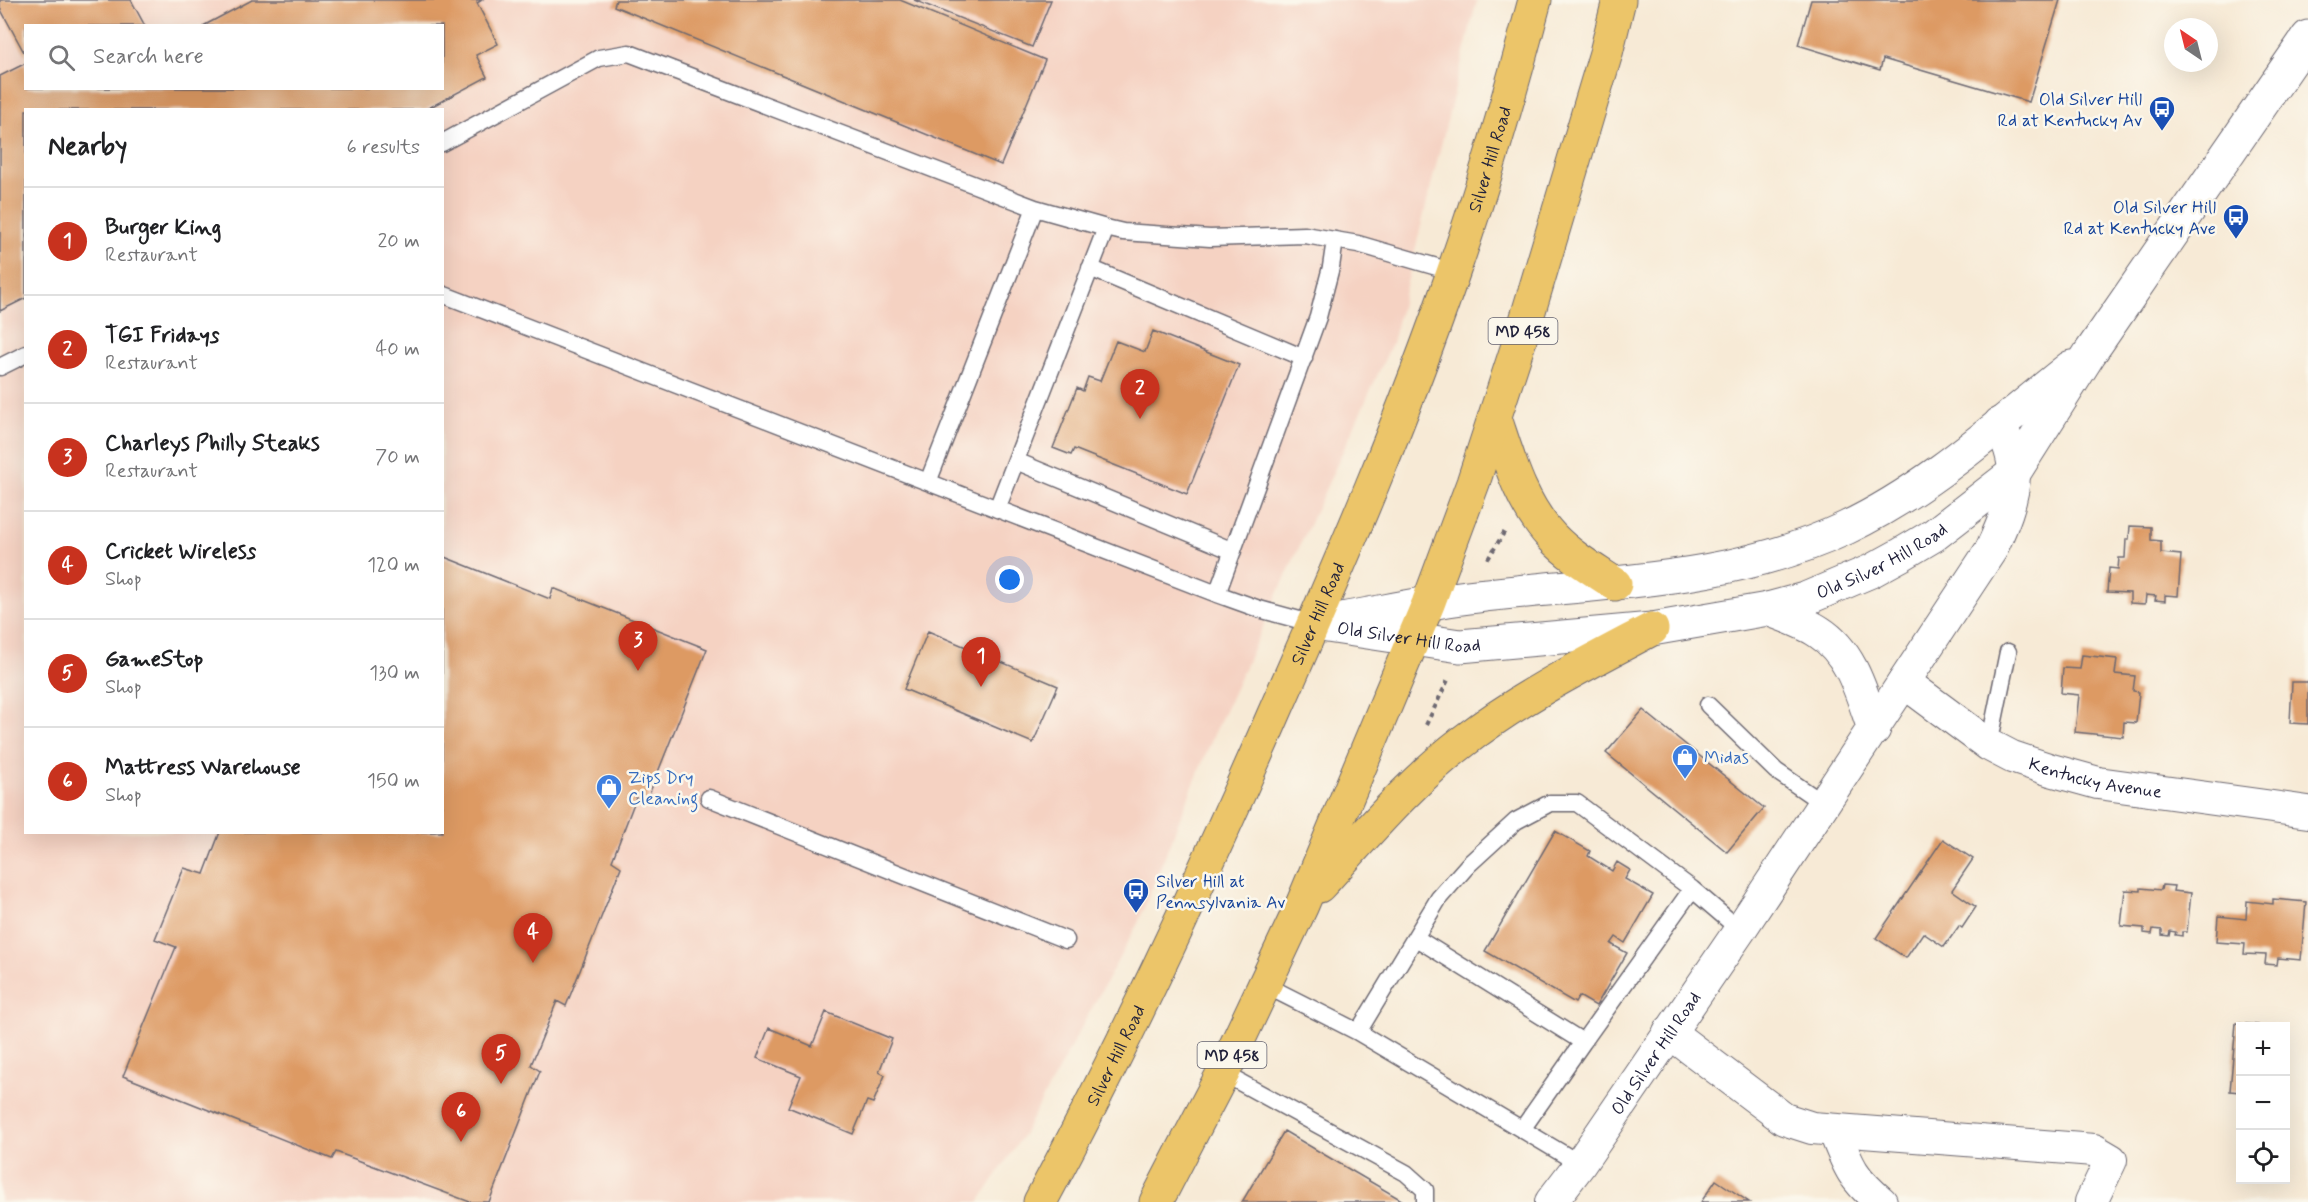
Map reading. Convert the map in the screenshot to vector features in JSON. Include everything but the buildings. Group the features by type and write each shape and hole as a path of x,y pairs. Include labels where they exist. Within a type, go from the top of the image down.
{"main road":[{"name":"Silver Hill Road","path":"1040,1202 1093,1104 1177,930 1314,624 1354,528 1454,272 1487,171 1535,0"},
{"name":"MD 458","path":"1156,1202 1223,1073 1302,905 1376,733 1428,604 1495,418 1554,232 1619,0"},
{"path":"1495,418 1516,480 1541,524 1568,552 1615,584"},
{"path":"1302,905 1394,806 1462,742 1524,699 1652,629"}],"street":[{"name":"Old Silver Hill Road","path":"1314,624 1460,646 1652,629 1768,609 1805,599 1902,555 1961,516 2014,473 2090,353 2308,37"},
{"name":"Old Silver Hill Road","path":"1314,624 1476,596 1615,584 1699,573 1739,564 1811,542 1837,532 1913,491 1943,471 2090,353"},
{"name":"Old Silver Hill Road","path":"1551,1202 1580,1164 1740,930 1991,549 2007,510 2014,473 2011,455 2000,423"},
{"path":"1768,609 1809,626 1834,644 1853,673 1874,729"},
{"name":"Kentucky Avenue","path":"1904,682 1989,745 2012,757 2051,770 2098,783 2308,812"},
{"path":"1670,1032 1784,1119 1812,1128 2094,1150 2112,1160 2091,1202"},
{"path":"1834,1130 1850,1169 1862,1186 1881,1202"}],"lane":[{"path":"444,141 599,58 629,53 1035,208 1106,228 1123,232 1210,238 1305,235 1358,244 1454,272"},
{"path":"928,482 1035,208"},
{"path":"997,509 1106,228"},
{"path":"1217,594 1318,318 1331,267 1335,240"},
{"path":"1090,268 1304,358"},
{"path":"444,295 1217,594 1259,609 1314,624"},
{"path":"0,367 24,355"},
{"path":"1016,461 1233,551"},
{"path":"1989,745 2008,652"},
{"path":"1708,705 1776,771 1824,804"},
{"path":"709,798 1066,940"},
{"path":"1358,1032 1439,898 1468,865 1516,820 1550,803 1576,802 1692,890 1740,930"},
{"path":"1523,1128 1692,890"},
{"path":"1416,938 1583,1042"},
{"path":"1265,985 1358,1032 1523,1128 1580,1164"},
{"path":"1223,1073 1406,1173 1425,1190 1425,1202"}],"path":[{"path":"1488,559 1507,528"},
{"path":"1426,726 1450,676"}],"shaded area":[{"path":"0,0 1477,0 1392,343 1211,741 1138,923 1023,1135 979,1202 0,1202"}],"place":[{"name":"Old Silver Hill Rd at Kentucky Av","path":"2162,132"},
{"name":"Old Silver Hill Rd at Kentucky Ave","path":"2236,240"},
{"name":"TGI Fridays","path":"1140,419"},
{"name":"Charleys Philly Steaks","path":"638,671"},
{"name":"Burger King","path":"981,687"},
{"name":"Midas","path":"1685,780"},
{"name":"Zips Dry Cleaning","path":"609,810"},
{"name":"Silver Hill at Pennsylvania Av","path":"1136,914"},
{"name":"Cricket Wireless","path":"533,963"},
{"name":"GameStop","path":"501,1084"},
{"name":"Mattress Warehouse","path":"461,1142"}]}
